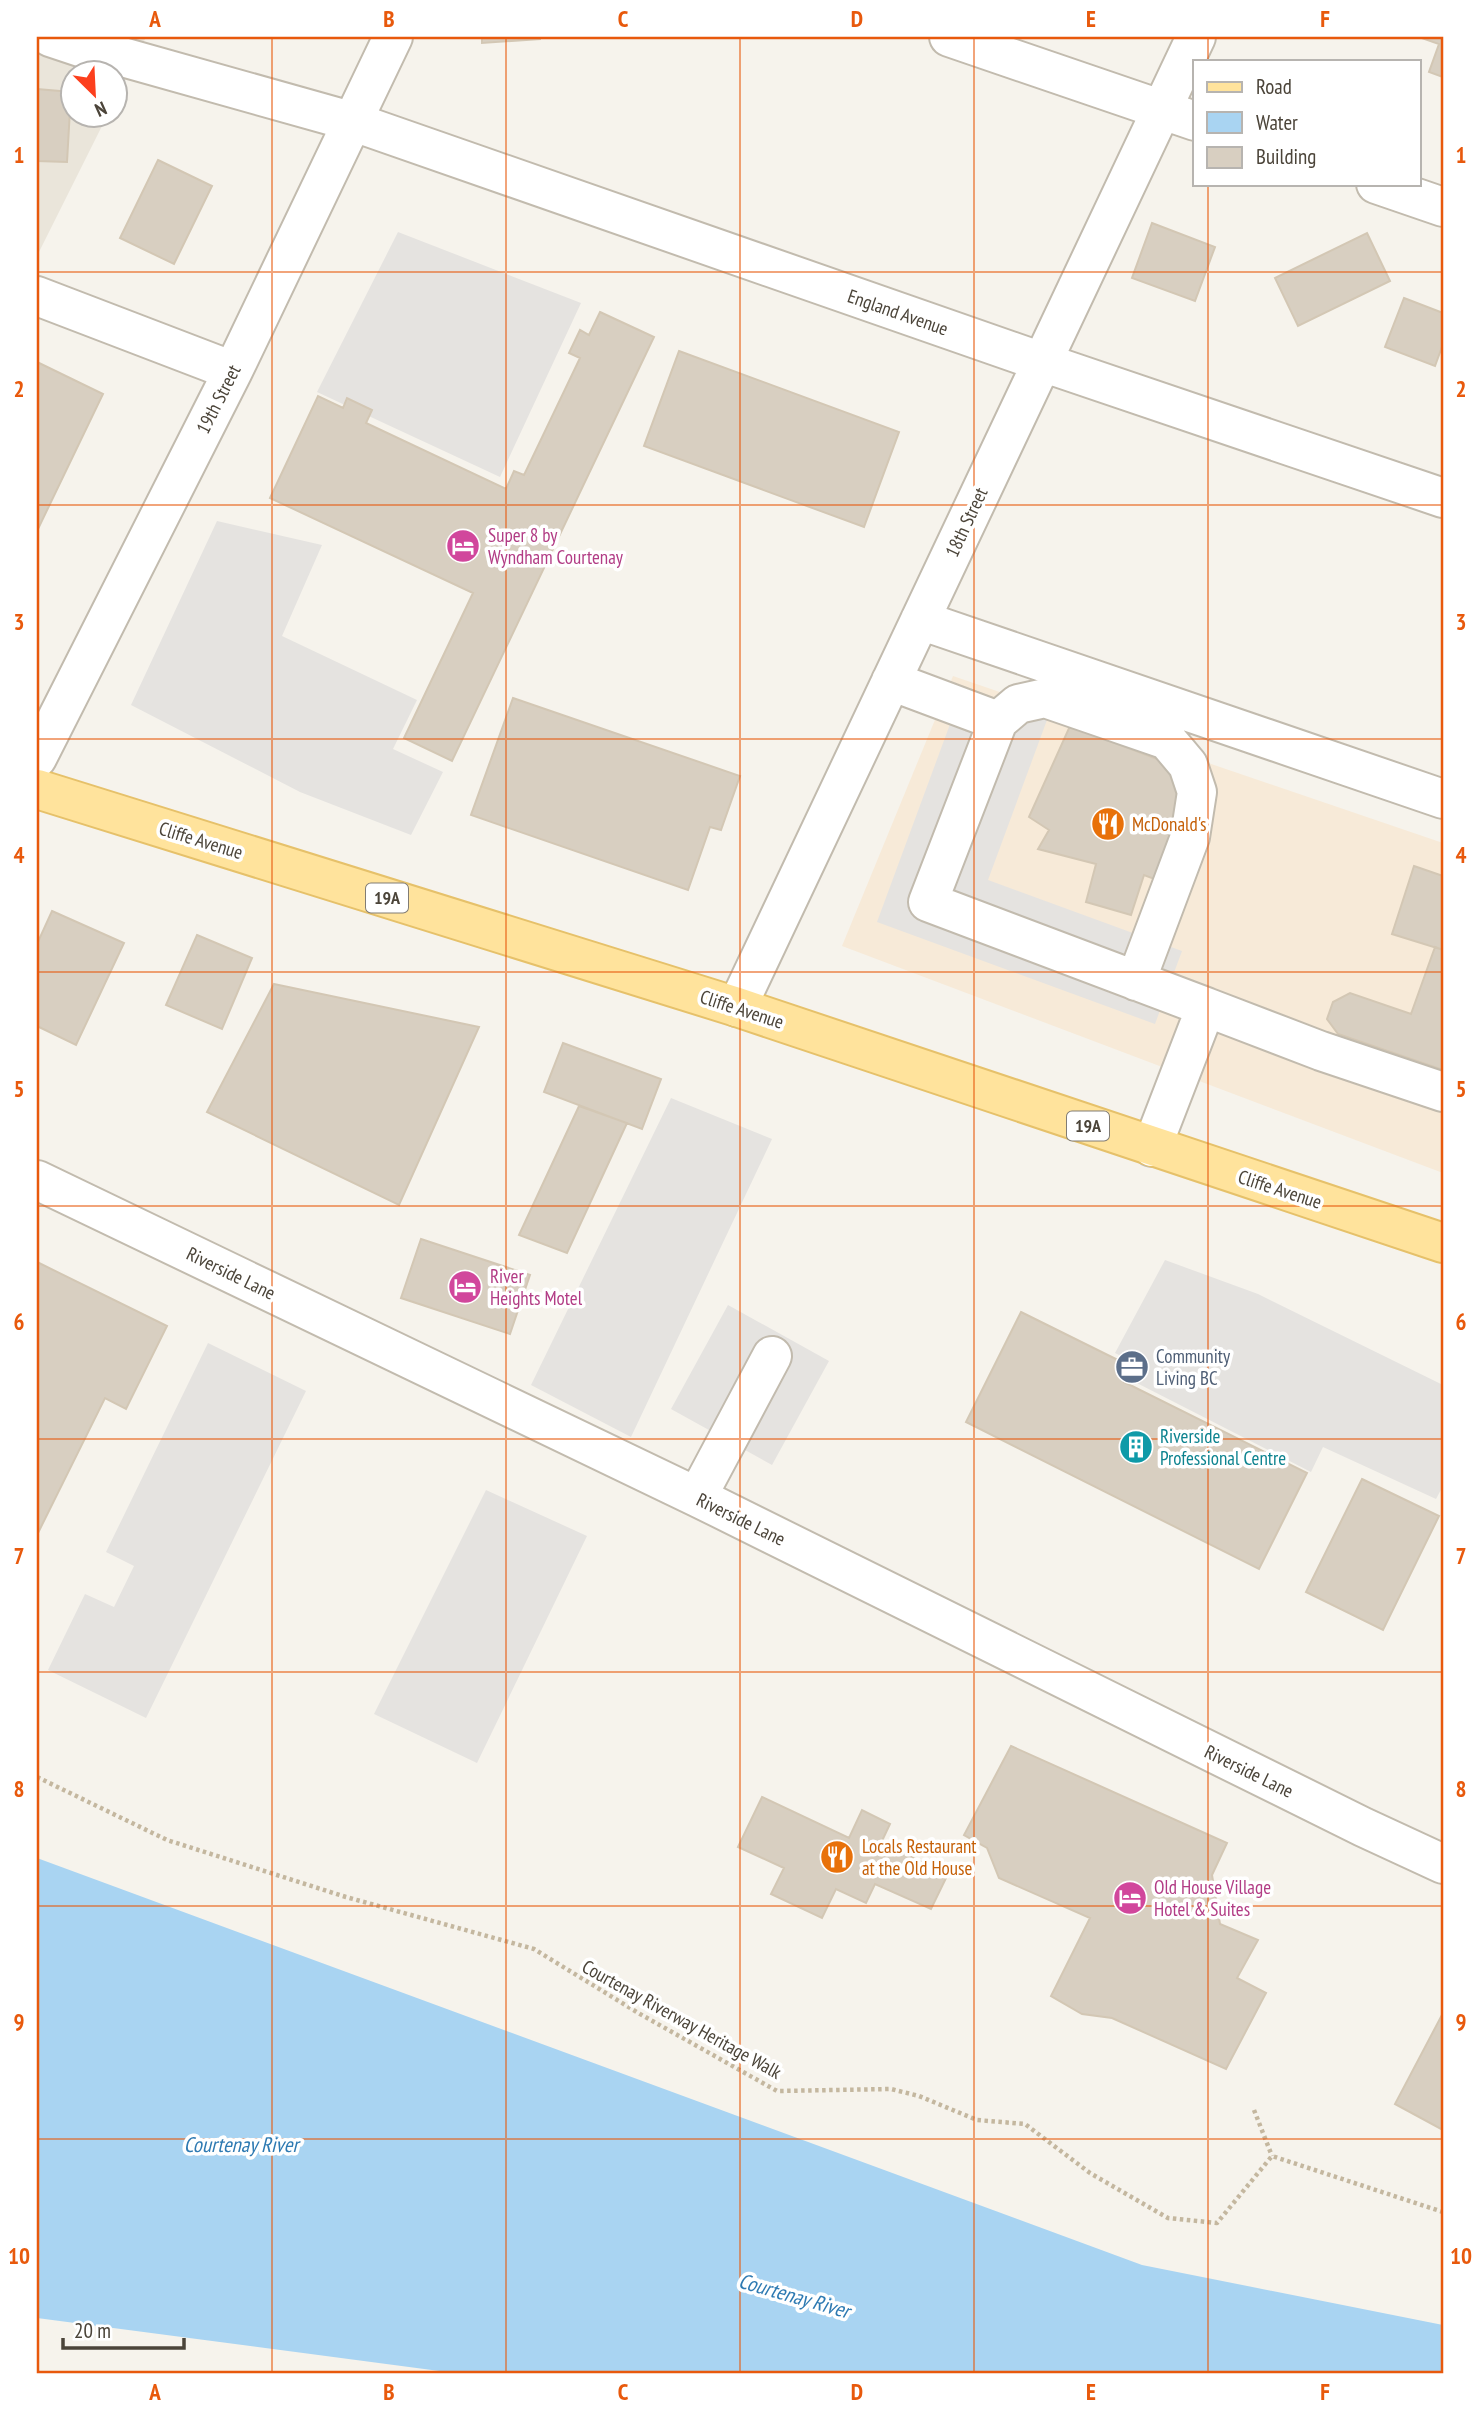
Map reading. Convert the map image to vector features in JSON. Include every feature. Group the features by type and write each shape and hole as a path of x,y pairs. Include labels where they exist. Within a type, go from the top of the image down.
{"main road":[{"name":"Cliffe Avenue","path":"37,789 737,1007 1442,1243"}],"street":[{"name":"England Avenue","path":"50,37 118,48 119,55 354,122 1042,362 1443,498"},
{"name":"19th Street","path":"37,758 233,371 393,37"},
{"path":"949,37 1178,115"},
{"name":"18th Street","path":"737,1007 1042,362 1178,115 1196,37"},
{"path":"1382,186 1443,207"},
{"path":"37,296 233,371"},
{"path":"920,620 1443,799"},
{"path":"891,681 998,721"},
{"path":"1136,981 1190,837 1197,792 1188,765 1167,740 1045,698 1018,704 998,721 928,902 1136,981 1206,1007 1321,1051 1443,1092"},
{"path":"1152,1147 1206,1007"},
{"name":"Riverside Lane","path":"37,1180 697,1497 1363,1827 1443,1864"},
{"path":"697,1497 772,1356"}],"path":[{"name":"Courtenay Riverway Heritage Walk","path":"37,1777 167,1840 346,1896 534,1949 640,2014 777,2091 891,2089 919,2096 977,2120 1025,2124 1090,2173 1168,2218 1217,2223 1272,2156"},
{"path":"1254,2110 1272,2156 1443,2213"}],"shaded area":[{"path":"37,37 146,37 130,70 130,60 60,60 60,130 100,130 37,256"},
{"path":"398,232 581,303 500,477 317,392"},
{"path":"217,521 322,545 282,636 417,700 393,749 443,772 411,835 300,792 131,705"},
{"path":"953,676 1443,843 1443,1173 842,946"},
{"path":"963,689 1047,720 988,880 1182,951 1155,1024 877,922"},
{"path":"671,1098 772,1139 631,1437 531,1385"},
{"path":"1165,1260 1258,1294 1443,1385 1443,1486 1436,1499 1323,1447 1311,1472 1129,1379 1139,1365 1115,1353"},
{"path":"728,1305 829,1361 772,1465 671,1409"},
{"path":"208,1343 306,1391 146,1718 48,1670 85,1594 114,1607 134,1566 106,1552"},
{"path":"486,1490 587,1536 477,1763 374,1714"}],"water":[{"name":"Courtenay River","path":"37,1858 1142,2265 1443,2325 1443,2374 462,2374 37,2318"}],"building":[{"path":"482,37 540,37 540,39 482,43"},
{"path":"1419,37 1443,37 1443,77 1429,72 1439,44"},
{"path":"37,89 60,91 60,130 69,130 67,162 37,161"},
{"path":"158,160 212,186 174,264 120,238"},
{"path":"1152,223 1215,247 1195,301 1132,278"},
{"path":"1367,233 1390,281 1298,326 1275,278"},
{"path":"1404,298 1443,313 1443,344 1435,366 1385,347"},
{"name":"Super 8 by Wyndham Courtenay","path":"600,312 654,337 452,761 404,738 473,593 270,498 318,396 343,408 347,398 372,410 366,423 506,489 514,471 524,475 580,358 569,353 580,330 589,335"},
{"path":"679,351 899,432 864,527 644,446"},
{"path":"37,362 103,394 37,531"},
{"path":"513,698 740,776 721,830 710,827 688,890 471,815"},
{"name":"McDonald's","path":"1070,726 1173,765 1186,799 1157,880 1144,875 1131,915 1086,902 1096,864 1038,849 1049,830 1029,817"},
{"path":"1414,866 1443,876 1443,950 1392,934"},
{"path":"52,911 124,943 76,1045 37,1026 37,944"},
{"path":"197,935 252,958 222,1029 166,1005"},
{"path":"1435,947 1443,950 1443,1070 1338,1034 1327,1019 1333,1002 1350,993 1411,1014"},
{"path":"274,984 479,1027 399,1205 207,1112"},
{"path":"563,1043 661,1079 642,1129 544,1092"},
{"path":"579,1106 627,1123 567,1253 519,1235"},
{"name":"River Heights Motel","path":"421,1239 530,1275 510,1334 401,1298"},
{"path":"37,1262 167,1326 126,1409 105,1398 37,1535"},
{"name":"Riverside Professional Centre","path":"1021,1312 1132,1367 1124,1382 1307,1473 1259,1569 966,1422"},
{"path":"1362,1479 1439,1516 1383,1630 1306,1592"},
{"name":"Old House Village Hotel & Suites","path":"1011,1746 1227,1843 1212,1875 1220,1924 1258,1940 1237,1978 1266,1993 1226,2069 1112,2018 1082,2014 1051,1996 1090,1918 999,1878 987,1848 964,1835"},
{"name":"Locals Restaurant at the Old House","path":"762,1797 849,1838 862,1810 890,1824 881,1843 948,1874 931,1909 875,1884 866,1903 836,1889 822,1918 771,1894 784,1868 738,1847"},
{"path":"1443,2013 1443,2130 1395,2104"}],"place":[{"name":"Super 8 by Wyndham Courtenay","path":"463,546"},
{"name":"McDonald's","path":"1108,824"},
{"name":"River Heights Motel","path":"465,1287"},
{"name":"Community Living BC","path":"1132,1367"},
{"name":"Riverside Professional Centre","path":"1136,1447"},
{"name":"Locals Restaurant at the Old House","path":"837,1857"},
{"name":"Old House Village Hotel & Suites","path":"1130,1898"}]}
